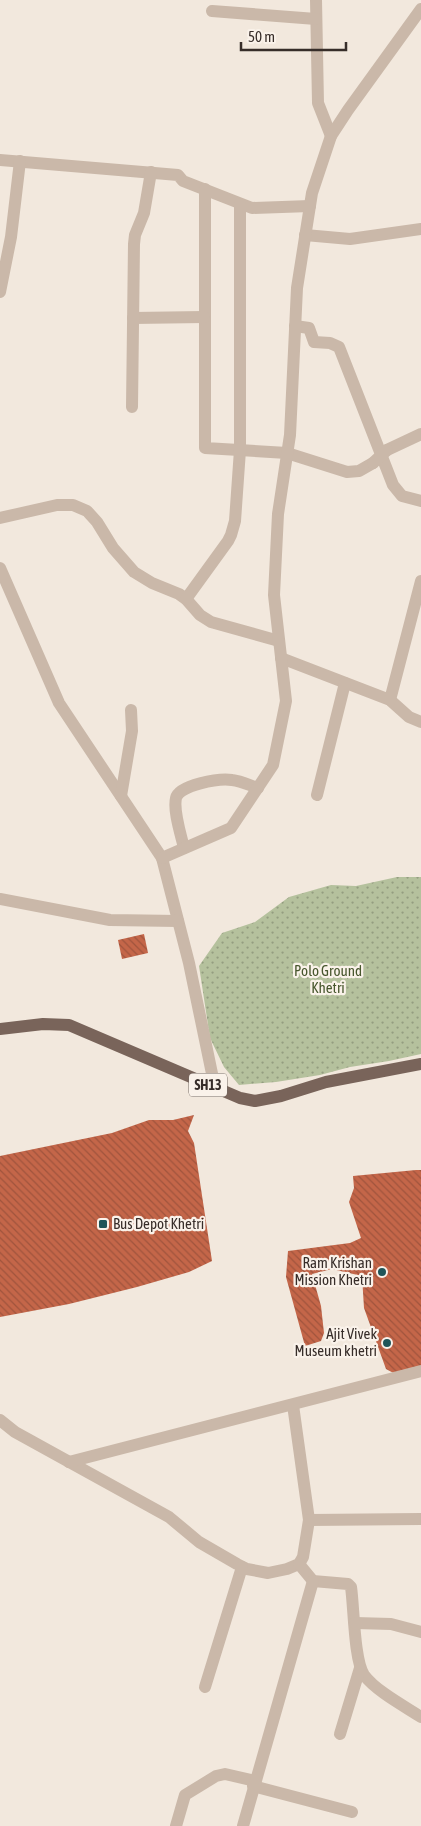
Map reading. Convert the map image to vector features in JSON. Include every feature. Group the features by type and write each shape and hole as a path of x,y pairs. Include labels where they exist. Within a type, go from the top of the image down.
{"main road":[{"name":"SH13","path":"0,1030 43,1024 69,1025 215,1088 240,1098 255,1101 281,1096 326,1082 421,1064"}],"street":[{"path":"316,0 318,103 332,136"},
{"path":"162,858 231,828 273,765 286,701 274,595 278,514 290,435 297,288 312,193 332,136 348,110 421,9"},
{"path":"212,11 316,19"},
{"path":"0,160 178,175 183,181 252,208 310,206"},
{"path":"0,292 11,237 20,161"},
{"path":"132,407 134,244 135,235 144,213 151,172"},
{"path":"205,189 204,446 206,448 287,453 347,472 359,470 373,463 387,450 421,434"},
{"path":"186,599 231,535 235,521 240,450 240,204"},
{"path":"305,235 350,239 421,229"},
{"path":"133,318 204,317"},
{"path":"295,326 309,328 314,342 330,342 340,347 393,485 402,496 421,501"},
{"path":"0,518 57,505 73,505 87,511 97,522 113,548 134,572 152,583 179,594 200,615 211,622 279,641"},
{"path":"0,568 59,704 162,858 189,963 215,1088"},
{"path":"390,700 421,581"},
{"path":"281,658 390,700 409,717 421,722"},
{"path":"317,795 346,683"},
{"path":"121,796 132,730 131,710"},
{"path":"184,848 176,804 176,796 180,792 193,785 224,779 239,781 258,788"},
{"path":"0,899 110,920 178,921"},
{"path":"69,1462 421,1371"},
{"path":"0,1420 15,1432 169,1517 199,1542 242,1567 268,1573 287,1569 298,1564 303,1557 308,1520 293,1404"},
{"path":"308,1520 421,1519"},
{"path":"298,1564 313,1581 350,1585 360,1668 370,1682 421,1717"},
{"path":"205,1687 242,1567"},
{"path":"242,1826 313,1581"},
{"path":"355,1623 391,1624 421,1632"},
{"path":"340,1734 360,1668"},
{"path":"176,1826 185,1795 220,1774 352,1812"}],"green space":[{"name":"Polo Ground Khetri","path":"397,877 421,877 421,1054 350,1067 320,1075 276,1082 239,1085 224,1067 210,1038 199,966 222,933 255,922 289,897 331,885 356,886"}],"building":[{"path":"144,934 148,953 122,959 118,940"},
{"name":"Bus Depot Khetri","path":"194,1115 188,1131 194,1143 212,1261 189,1272 137,1287 69,1304 0,1317 0,1156 112,1133 149,1120 173,1120"},
{"name":"Ram Krishan Mission Khetri","path":"421,1170 421,1370 399,1376 386,1369 364,1308 362,1276 332,1269 312,1274 321,1306 324,1333 321,1341 305,1346 286,1277 288,1251 350,1243 361,1238 349,1202 354,1188 353,1176"}],"place":[{"name":"Bus Depot Khetri","path":"103,1224"},
{"name":"Ram Krishan Mission Khetri","path":"382,1272"},
{"name":"Ajit Vivek Museum khetri","path":"387,1343"}]}
